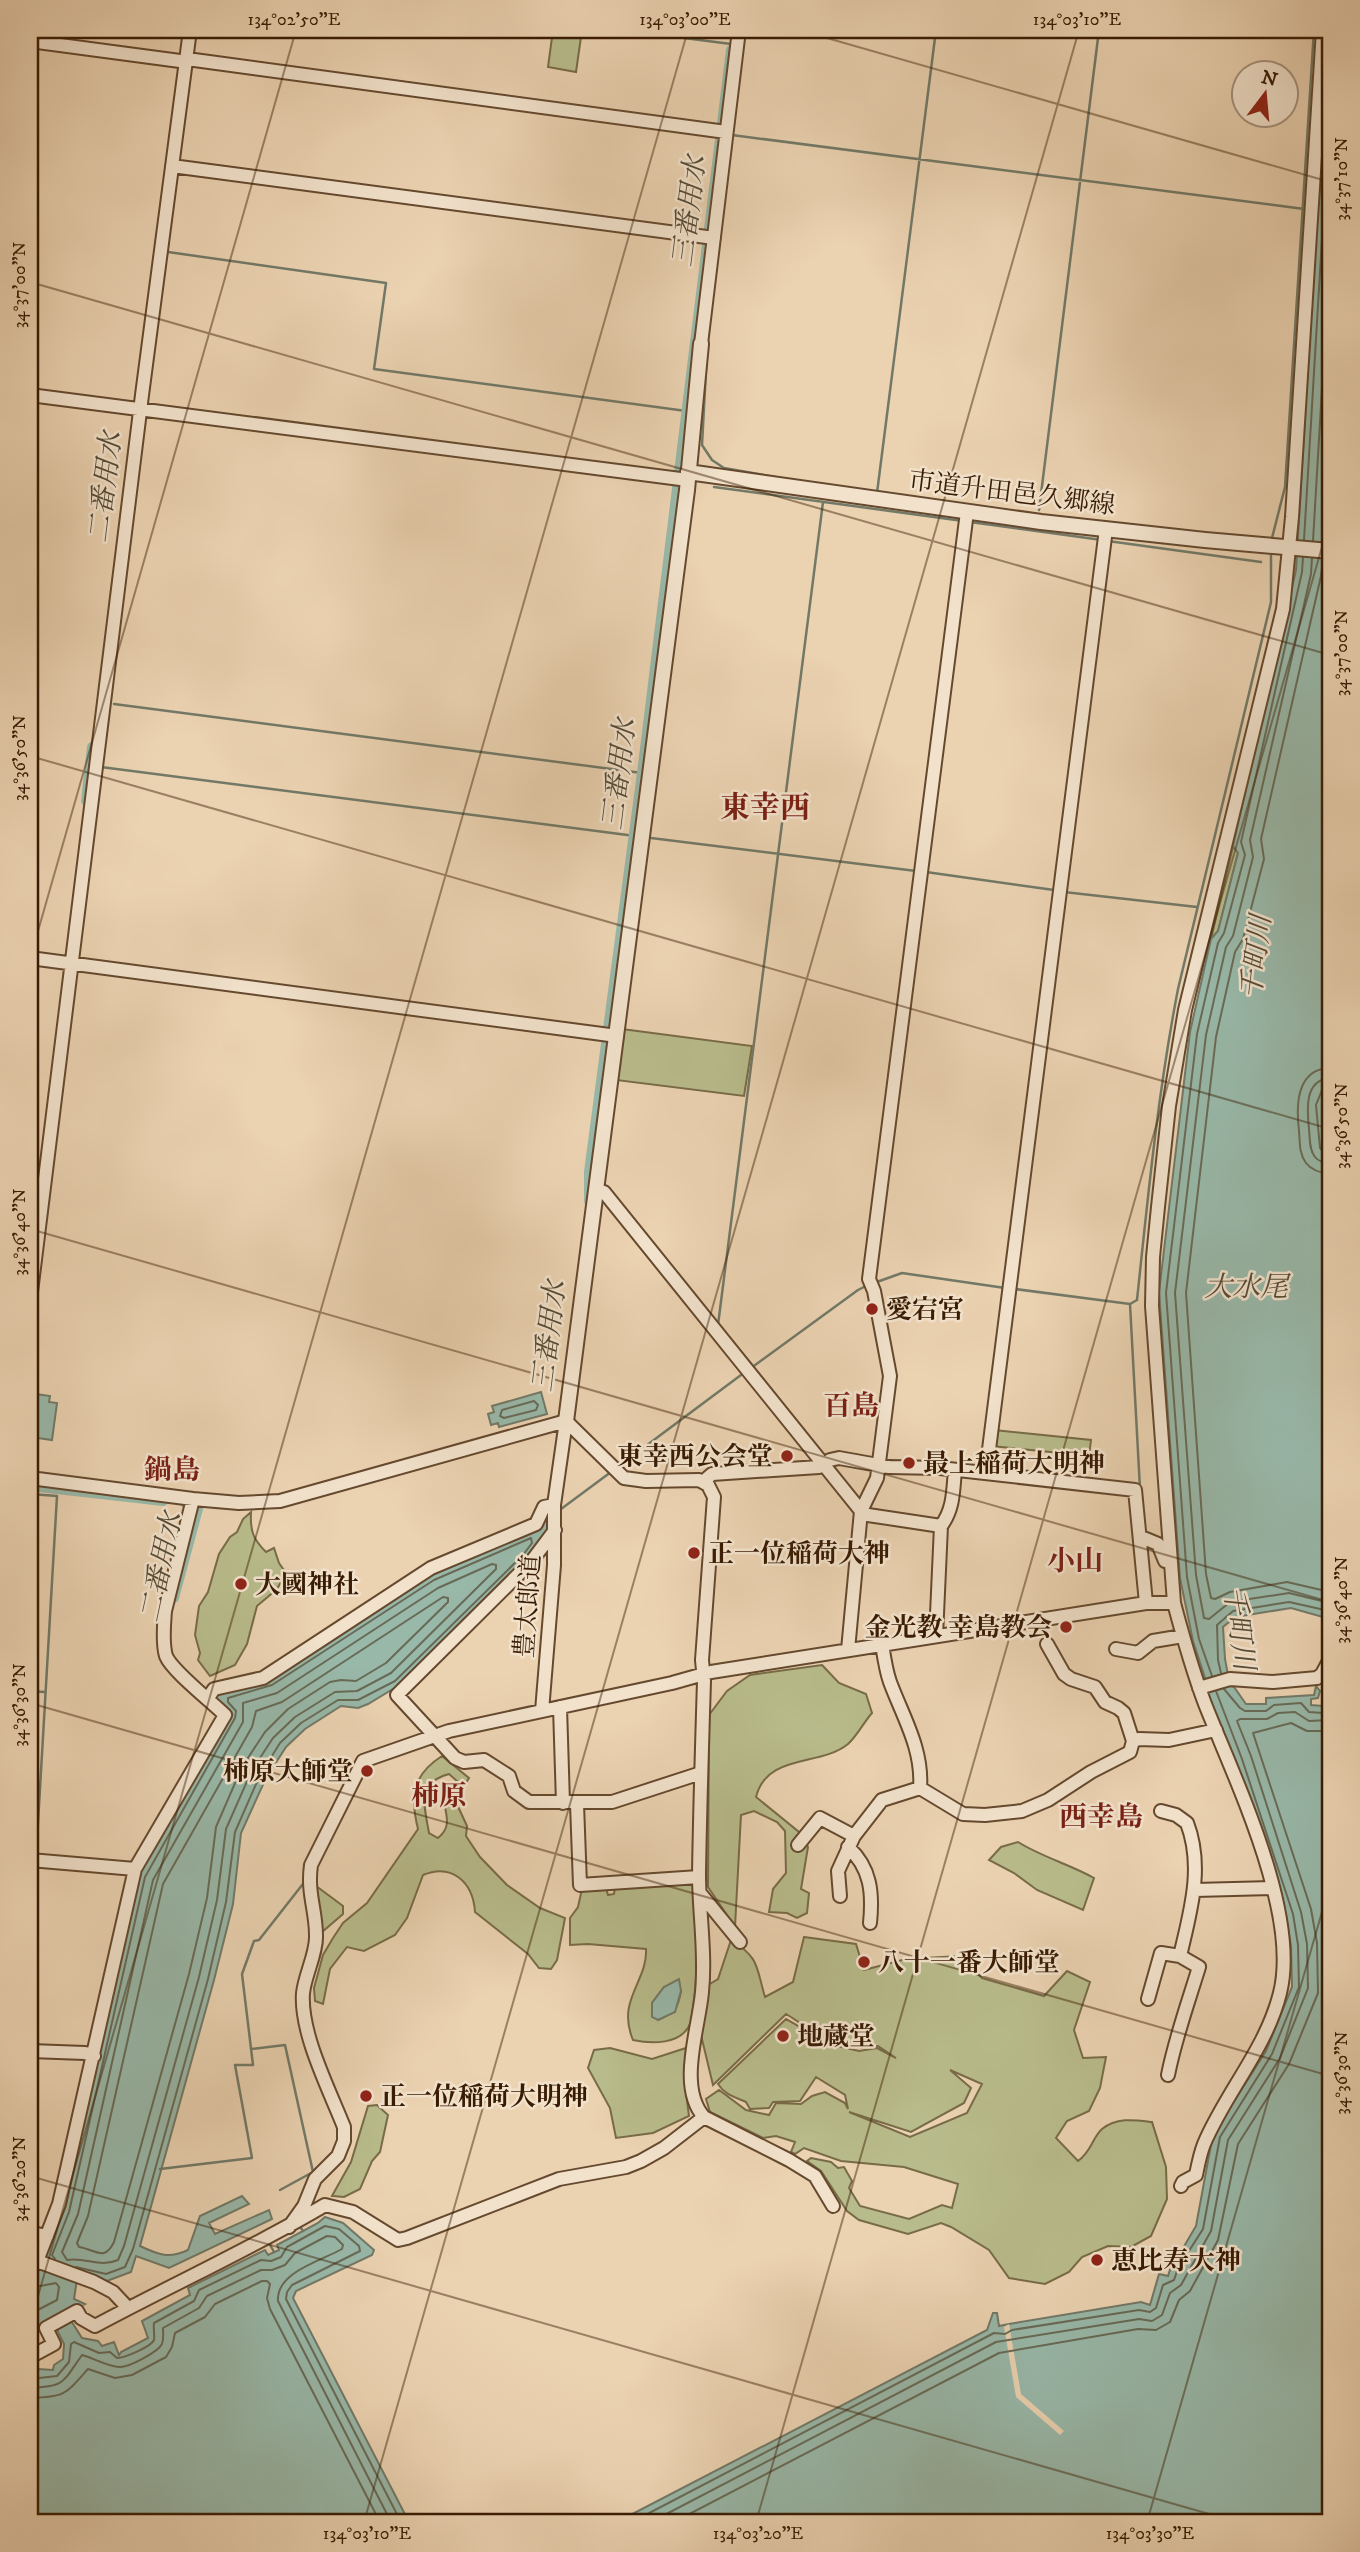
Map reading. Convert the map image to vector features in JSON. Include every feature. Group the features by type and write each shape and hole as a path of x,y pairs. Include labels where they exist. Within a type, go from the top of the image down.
{"street":[{"path":"30,1300 138,409 190,30"},
{"path":"562,1423 617,1036 701,344 709,237 722,131 739,30"},
{"path":"1181,2186 1196,2175 1204,2146 1258,2049 1279,1997 1284,1956 1273,1888 1243,1797 1183,1636 1174,1603 1152,1306 1153,1258 1169,1106 1185,1010 1283,609 1323,30"},
{"path":"33,41 722,131"},
{"path":"172,166 709,237"},
{"path":"30,395 683,478"},
{"name":"市道升田邑久郷線","path":"683,478 1106,537 1330,551"},
{"path":"848,1650 863,1508 877,1478 890,1376 871,1285 966,519"},
{"path":"986,1473 1106,537"},
{"path":"30,958 617,1036"},
{"path":"596,1189 604,1192 868,1515 942,1525"},
{"path":"562,1423 614,1470 631,1480 692,1479 704,1481 710,1489 715,1504 702,1660 704,1677 699,1877 702,1990 690,2068 693,2094 698,2110 704,2117 815,2176 833,2206"},
{"path":"30,1478 192,1504 280,1501 562,1423"},
{"name":"豊太郎道","path":"542,1710 553,1513 562,1423"},
{"path":"704,1481 712,1474 819,1467 839,1458 914,1469 955,1470 1135,1490 1146,1602"},
{"path":"936,1636 942,1525 951,1508 955,1470"},
{"path":"128,2308 113,2292 78,2276 33,2266 60,2204 135,1869 225,1715 209,1694 186,1679 166,1657 165,1611 192,1504"},
{"path":"209,1694 263,1678 431,1568 536,1524 544,1507 553,1513 531,1562 397,1695 455,1758 464,1762 484,1760 509,1776 514,1791 529,1802 612,1802 701,1773"},
{"path":"1141,1537 1160,1546 1171,1574"},
{"path":"289,2227 304,2206 315,2179 338,2156 345,2134 304,2024 304,1984 317,1934 310,1902 309,1880 312,1865 363,1761 433,1736 542,1710 704,1677 882,1644 1146,1602 1174,1603"},
{"path":"1116,1649 1138,1653 1153,1641 1183,1636"},
{"path":"882,1644 889,1681 913,1737 922,1768 920,1788"},
{"path":"840,1896 838,1871 851,1841 882,1800 920,1788 963,1814 985,1815 1022,1811 1048,1800 1091,1772 1130,1752 1133,1741 1124,1713 1118,1707 1105,1702 1095,1686 1071,1679 1064,1674 1047,1644"},
{"path":"1202,1686 1230,1679 1273,1682 1317,1678 1330,1659"},
{"path":"560,1707 563,1803"},
{"path":"1133,1741 1169,1740 1216,1730"},
{"path":"577,1804 580,1885 699,1877"},
{"path":"1161,1811 1176,1815 1187,1823 1192,1847 1195,1890 1180,1956"},
{"path":"798,1845 820,1818 851,1841 871,1887 870,1923"},
{"path":"33,1861 135,1869"},
{"path":"1195,1890 1273,1888"},
{"path":"700,1893 740,1942"},
{"path":"1148,1999 1161,1953 1180,1956 1199,1967 1168,2075"},
{"path":"30,2051 85,2053 93,2056"},
{"path":"30,2357 54,2344 46,2328 77,2311 81,2318 95,2326 289,2227 326,2205 353,2212 398,2240 407,2238 559,2179 626,2167 664,2148 704,2117"},
{"path":"30,2233 47,2236"}],"green space":[{"path":"553,30 582,30 576,72 548,67"},
{"path":"1233,846 1238,853 1218,931 1211,939"},
{"path":"622,1029 752,1046 744,1096 616,1080"},
{"path":"994,1430 1091,1440 1089,1456 992,1446"},
{"path":"251,1512 255,1539 266,1552 274,1548 286,1573 277,1589 257,1606 247,1644 235,1665 210,1676 198,1660 200,1653 195,1635 199,1606 208,1592 219,1554 230,1537 237,1532 243,1519"},
{"path":"822,1665 839,1683 866,1694 872,1713 848,1744 823,1756 771,1773 762,1783 756,1797 799,1832 808,1847 801,1889 809,1893 807,1913 797,1918 787,1913 769,1912 773,1889 786,1873 785,1831 777,1822 754,1811 741,1815 735,1927 708,1887 709,1715 727,1691 750,1675"},
{"path":"442,1756 469,1778 459,1794 453,1794 457,1781 449,1774 431,1784 425,1798 429,1833 438,1838 442,1835 447,1824 445,1807 450,1799 455,1800 467,1826 466,1836 480,1857 507,1885 540,1908 565,1918 557,1960 551,1969 539,1968 528,1954 475,1912 470,1892 459,1878 452,1874 433,1872 423,1875 407,1918 395,1935 364,1951 347,1947 330,1969 323,2004 315,2001 314,1988 323,1955 343,1923 367,1903 418,1829 414,1807 416,1788 424,1771"},
{"path":"1018,1842 1094,1878 1083,1910 1037,1890 1014,1873 989,1860 1001,1847"},
{"path":"689,1882 695,1885 697,1962 692,2016 686,2031 673,2039 657,2042 633,2040 628,2013 642,1971 646,1949 570,1945 570,1918 578,1907 582,1889 606,1888 608,1895 614,1894 615,1887","holes":["664,1987 681,1991 675,2009 658,2020 652,2003"]},
{"path":"312,1883 343,1906 343,1914 322,1932 319,1931"},
{"path":"804,1937 856,1944 864,1970 906,1959 960,1956 982,1978 1044,1996 1067,1971 1090,1982 1074,2030 1083,2058 1106,2057 1100,2088 1089,2111 1067,2121 1056,2138 1078,2161 1108,2125 1126,2120 1152,2122 1166,2167 1167,2199 1151,2236 1131,2247 1108,2246 1082,2257 1069,2272 1045,2284 1009,2278 989,2250 941,2223 908,2234 859,2220 847,2211 821,2171 807,2161 811,2158 831,2162 838,2168 844,2167 852,2181 849,2188 860,2206 909,2219 942,2205 952,2208 958,2184 904,2167 841,2161 804,2148 795,2154 791,2152 795,2142 776,2136 763,2138 710,2112 706,2099 719,2090 746,2110 769,2115 776,2103 801,2104 812,2096 825,2092 845,2103 848,2109 845,2095 816,2077 800,2101 773,2102 769,2108 750,2109 746,2102 727,2093 718,2084 786,2019 829,2044 859,2051 877,2048 896,2058 878,2046 852,2047 829,2040 786,2014 713,2085 700,2031 708,1985 718,1979 731,1940 747,1952 756,1964 765,1997 793,1982","holes":["950,2070 982,2084 967,2113 910,2137 849,2112 911,2132 964,2103 971,2088"]},
{"path":"610,2048 652,2059 686,2048 684,2077 689,2116 653,2133 616,2138 610,2108 588,2068 594,2050"},
{"path":"377,2105 388,2115 380,2152 372,2161 360,2189 344,2197 332,2196 351,2162 368,2106"}],"water":[{"path":"1328,30 1330,1086 1323,1106 1330,1182 1330,1653 1323,1617 1291,1608 1235,1617 1223,1627 1230,1686 1234,1687 1246,1704 1266,1704 1266,1698 1314,1695 1316,1686 1320,1691 1318,1698 1311,1699 1311,1705 1323,1706 1325,1679 1330,1669 1330,2522 617,2522 987,2330 993,2313 997,2313 999,2326 1141,2302 1150,2305 1159,2274 1168,2276 1173,2260 1176,2260 1196,2226 1213,2134 1266,2051 1292,1987 1291,1946 1286,1916 1236,1761 1208,1695 1209,1690 1193,1641 1180,1578 1159,1292 1190,1032 1211,939 1218,931 1238,853 1233,846 1296,570"},
{"path":"541,1392 547,1414 499,1427 498,1423 491,1425 488,1414 494,1412 492,1406"},
{"path":"36,1394 50,1396 49,1402 57,1403 52,1440 30,1437 30,1399 35,1399"},
{"path":"551,1509 552,1525 529,1559 395,1691 393,1689 358,1708 341,1706 305,1729 286,1747 266,1778 241,1833 233,1904 140,2246 164,2255 188,2250 200,2216 242,2196 249,2204 209,2223 215,2234 269,2210 272,2219 169,2268 136,2256 131,2272 107,2281 78,2273 74,2299 85,2304 31,2331 30,2334 30,2276 43,2259 139,1874 229,1714 214,1698 217,1692 269,1679 431,1574 539,1526 547,1511"},
{"path":"679,1979 681,1991 675,2012 658,2020 652,2017 652,2003 664,1987"},
{"path":"325,2217 343,2223 374,2250 372,2255 296,2291 293,2298 409,2522 30,2522 30,2373 38,2369 53,2370 54,2365 63,2359 64,2344 57,2326 70,2319 82,2338 98,2341 102,2346 114,2342 119,2355 148,2338 142,2321 190,2295 188,2288 265,2250 268,2255 279,2250 277,2245"}],"pier":[{"path":"1009,2324 1021,2394 1064,2431 1060,2435 1016,2397 1004,2327"}],"waterway":[{"path":"35,37 36,30"},
{"path":"622,30 731,44"},
{"path":"877,493 936,30"},
{"path":"1039,510 1099,30"},
{"path":"1271,542 1285,487 1314,30"},
{"path":"30,75 34,47"},
{"name":"三番用水","path":"589,1201 589,1172 642,773 731,50"},
{"path":"732,135 1304,209"},
{"path":"168,252 386,283 374,369 686,411"},
{"path":"707,351 702,445 712,460 724,468 792,480"},
{"path":"714,487 963,521"},
{"path":"718,1325 823,502"},
{"path":"1021,512 1036,514"},
{"path":"970,522 1102,540"},
{"path":"1108,541 1261,562"},
{"path":"1015,1289 1130,1304 1137,1300 1154,1144 1171,1028 1271,602 1271,552"},
{"path":"114,704 642,773"},
{"name":"二番用水","path":"86,801 92,747"},
{"path":"101,767 635,836"},
{"path":"651,838 916,871"},
{"path":"926,872 1054,890"},
{"path":"1064,892 1197,907"},
{"path":"874,1283 902,1273 1005,1288"},
{"path":"751,1368 868,1285"},
{"path":"1130,1304 1140,1489"},
{"path":"619,1466 745,1372"},
{"path":"557,1512 611,1472"},
{"name":"二番用水","path":"30,1486 163,1501"},
{"path":"30,1494 57,1496 36,1857"},
{"name":"二番用水","path":"174,1598 199,1505 186,1504"},
{"path":"30,1691 44,1692"},
{"path":"30,1963 36,1863"},
{"path":"160,2169 252,2158 235,2065 253,2065 242,1974 254,1941 259,1940 306,1880"},
{"path":"251,2049 285,2045 313,2172 280,2190"},
{"path":"299,2225 303,2231"},
{"path":"268,2241 274,2252"}],"place":[{"name":"愛宕宮","path":"872,1309"},
{"name":"東幸西公会堂","path":"787,1456"},
{"name":"最上稲荷大明神","path":"909,1463"},
{"name":"正一位稲荷大神","path":"694,1553"},
{"name":"大國神社","path":"241,1584"},
{"name":"金光教 幸島教会","path":"1066,1627"},
{"name":"柿原大師堂","path":"367,1771"},
{"name":"八十一番大師堂","path":"864,1962"},
{"name":"地蔵堂","path":"783,2036"},
{"name":"正一位稲荷大明神","path":"366,2096"},
{"name":"恵比寿大神","path":"1097,2260"}],"district":[{"name":"東幸西","path":"765,807"},
{"name":"百島","path":"851,1405"},
{"name":"鍋島","path":"172,1469"},
{"name":"小山","path":"1075,1560"},
{"name":"柿原","path":"439,1795"},
{"name":"西幸島","path":"1101,1816"}],"water label":[{"name":"千町川","path":"1255,957"},
{"name":"大水尾","path":"1246,1286"},
{"name":"千町川","path":"1240,1628"}]}
